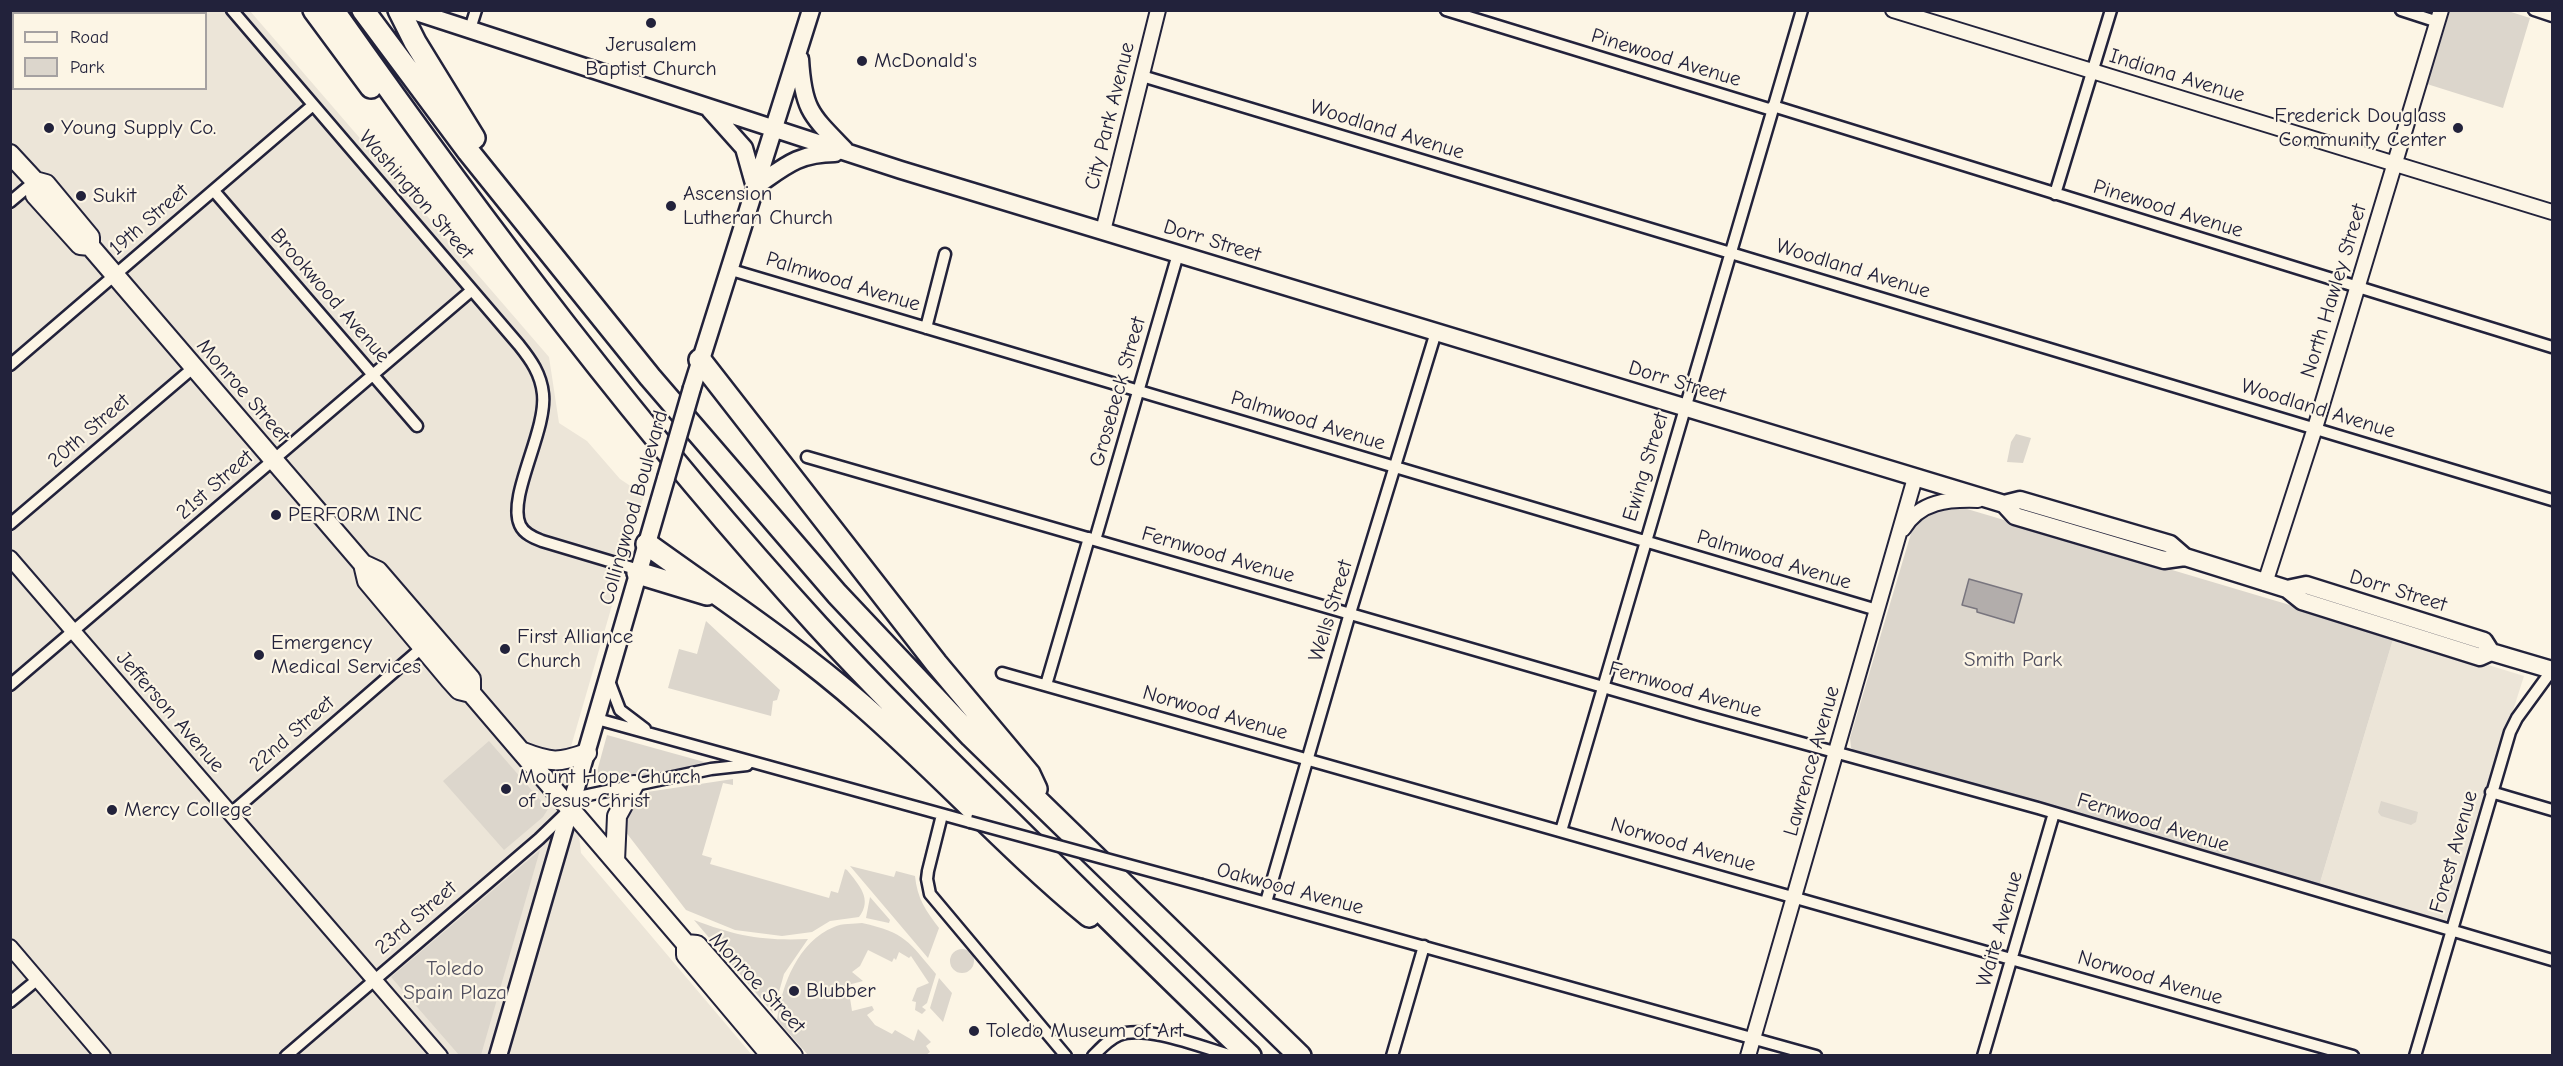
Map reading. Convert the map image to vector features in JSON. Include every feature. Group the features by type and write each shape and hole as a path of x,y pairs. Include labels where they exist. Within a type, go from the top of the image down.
{"highway":[{"path":"314,10 392,114 502,243"},
{"path":"333,10 502,243 582,348 704,495 818,625 900,712 1250,1056"},
{"path":"363,10 468,151 670,402 837,594 970,736 1300,1056"},
{"path":"399,10 437,80 525,220"},
{"path":"700,360 936,663 1029,774 1044,806"},
{"path":"647,544 824,673 863,706 1053,887 1189,998"},
{"path":"639,572 722,599"}],"main road":[{"name":"Dorr Street","path":"410,10 848,153 1178,255 1996,502 2020,500 2170,544 2184,557 2287,589 2302,601 2480,657 2491,652 2552,670"},
{"name":"Collingwood Boulevard","path":"498,1056 700,360 811,10"},
{"path":"800,49 801,80 812,116 848,153"},
{"path":"705,105 720,118 744,148 755,187 797,158 819,153 848,153"},
{"name":"Monroe Street","path":"10,154 35,181 46,184 90,237 90,246 363,564 367,581 429,642 459,690 471,693 522,752 572,804 615,861 686,944 686,955 771,1056"},
{"path":"522,752 550,762 560,762 587,753"},
{"path":"615,861 617,816 634,786"},
{"name":"Monroe Street","path":"686,944 698,945 793,1056"}],"street":[{"name":"Washington Street","path":"232,10 519,345 537,370 543,395 542,417 517,505 516,512 520,527 528,535 542,541 639,572"},
{"path":"470,29 476,10"},
{"name":"City Park Avenue","path":"1102,231 1158,10"},
{"name":"Pinewood Avenue","path":"1446,10 2553,347"},
{"name":"Ewing Street","path":"1561,831 1644,541 1802,10"},
{"name":"Indiana Avenue","path":"1893,10 2553,212"},
{"path":"2055,194 2111,10"},
{"path":"2401,10 2440,16"},
{"path":"2534,10 2553,16"},
{"name":"North Hawley Street","path":"2265,583 2315,428 2440,16"},
{"name":"Woodland Avenue","path":"1142,76 2553,500"},
{"name":"19th Street","path":"10,365 314,105"},
{"path":"10,202 35,181"},
{"name":"Brookwood Avenue","path":"214,190 417,426"},
{"path":"926,328 945,254"},
{"name":"Grosebeck Street","path":"1046,685 1178,255"},
{"name":"Palmwood Avenue","path":"729,269 1877,610"},
{"name":"21st Street","path":"10,685 472,290"},
{"name":"Wells Street","path":"1266,902 1350,613 1436,332"},
{"name":"20th Street","path":"10,524 193,368"},
{"name":"Fernwood Avenue","path":"807,457 2054,813 2553,960"},
{"name":"Lawrence Avenue","path":"1748,1056 1915,478"},
{"path":"1898,539 1912,517 1930,505 1947,500 1996,502"},
{"name":"Jefferson Avenue","path":"10,558 440,1056"},
{"name":"22nd Street","path":"230,814 429,642"},
{"name":"Forest Avenue","path":"2415,1056 2510,732 2517,718 2552,670"},
{"name":"Norwood Avenue","path":"1002,673 1795,896 2352,1056"},
{"name":"Oakwood Avenue","path":"608,679 612,695 620,710 652,735"},
{"name":"Oakwood Avenue","path":"597,719 753,764 1266,902 1816,1056"},
{"name":"Oakwood Avenue","path":"572,804 634,786 711,769 753,764"},
{"path":"2491,792 2553,810"},
{"name":"23rd Street","path":"286,1056 538,839 572,804"},
{"name":"Waite Avenue","path":"1983,1056 2054,813"},
{"path":"942,815 928,871 930,894 1066,1056"},
{"path":"1392,1056 1424,946"},
{"path":"10,947 103,1056"},
{"path":"10,1002 38,979"},
{"path":"1094,1056 1112,1039 1134,1032 1232,1056"}],"shaded area":[{"path":"10,11 250,11 549,357 559,423 587,441 620,479 644,495 570,750 581,853 752,1055 11,1055"},
{"path":"1969,579 2022,594 2014,623 1962,605"},
{"path":"2394,636 2524,676 2446,921 2319,886"}],"green space":[{"path":"2450,11 2508,11 2530,18 2503,108 2427,84"},
{"path":"2016,434 2031,438 2023,463 2007,462 2011,442"},
{"name":"Smith Park","path":"1957,506 2394,636 2319,886 1858,753 1851,748 1850,738 1912,530 1926,515"},
{"path":"706,621 780,690 777,700 773,701 771,716 668,688 679,649 697,654"},
{"path":"607,735 709,764 601,783 600,777 596,775"},
{"path":"489,741 548,809 543,817 504,850 443,781"},
{"path":"733,779 733,785 723,783 702,855 712,858 710,864 829,898 831,891 838,893 845,869 860,887 865,898 865,904 859,917 830,921 812,932 782,936 735,930 686,910 625,831 623,821 632,804 639,796 647,792"},
{"path":"2381,801 2418,812 2416,822 2411,825 2381,816 2378,812"},
{"name":"Toledo Spain Plaza","path":"540,850 481,1055 459,1055 391,977"},
{"path":"850,866 894,877 896,871 915,876 923,904 939,928 928,958"},
{"path":"870,897 890,920 889,923 866,918"},
{"path":"694,920 750,936 808,939 784,974 773,1013"},
{"path":"862,923 888,931 905,940 936,974 927,1003 922,1007 926,1010 922,1014 915,1010 916,1002 912,1001 917,988 929,983 911,956 909,958 899,952 896,960 894,958 892,962 868,950 860,966 852,972 863,981 848,985 852,1011 872,1006 874,1010 867,1015 875,1025 892,1034 895,1030 914,1041 918,1029 931,1042 926,1046 930,1052 926,1055 808,1055 777,1020 783,992 801,954 821,934 844,924"},
{"path":"962,949 970,953 974,961 970,969 962,973 954,969 950,961 954,953"},
{"path":"939,978 952,993 943,1022 930,1008"}],"place":[{"name":"Jerusalem Baptist Church","path":"651,23"},
{"name":"McDonald's","path":"862,61"},
{"name":"Young Supply Co.","path":"49,128"},
{"name":"Frederick Douglass Community Center","path":"2458,128"},
{"name":"Sukit","path":"81,196"},
{"name":"Ascension Lutheran Church","path":"671,206"},
{"name":"PERFORM INC","path":"276,515"},
{"name":"First Alliance Church","path":"505,649"},
{"name":"Emergency Medical Services","path":"259,655"},
{"name":"Mount Hope Church of Jesus Christ","path":"506,789"},
{"name":"Mercy College","path":"112,810"},
{"name":"Blubber","path":"794,991"},
{"name":"Toledo Museum of Art","path":"974,1031"}]}
